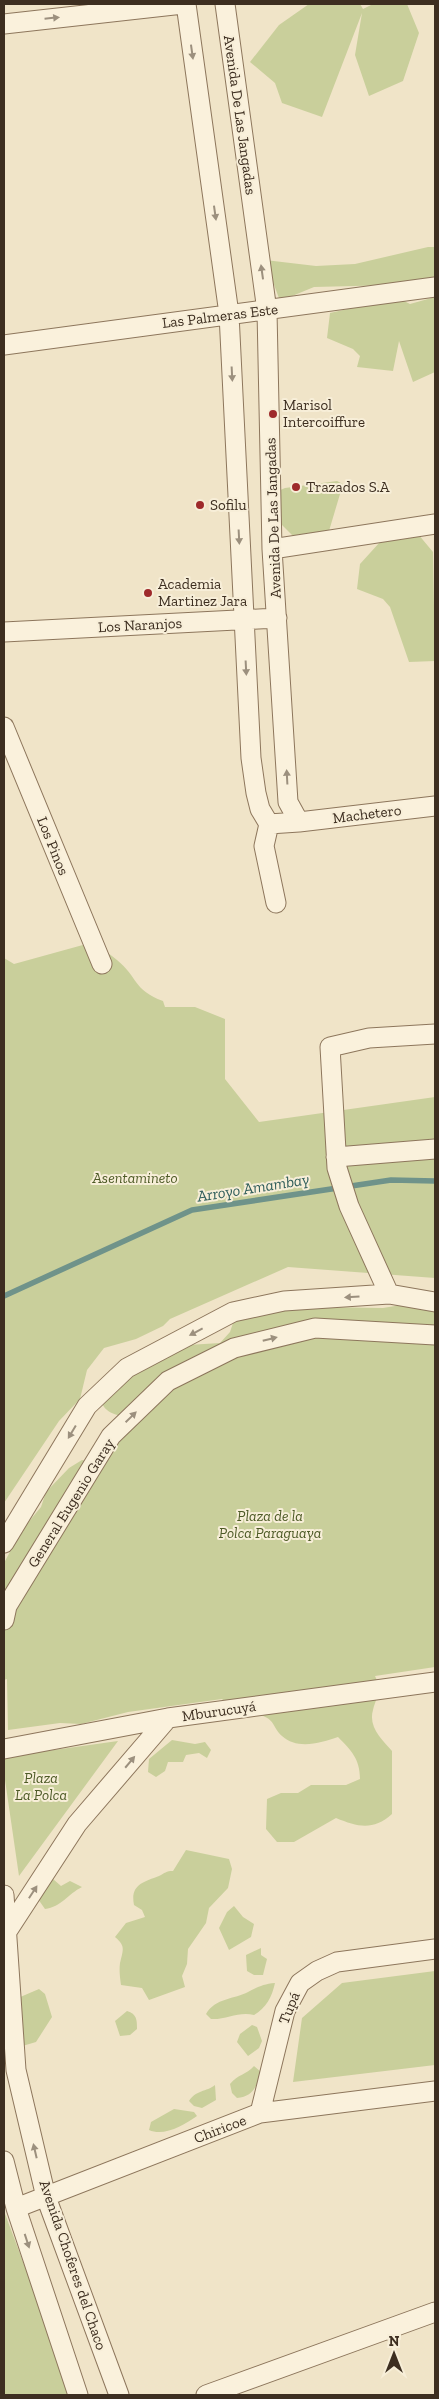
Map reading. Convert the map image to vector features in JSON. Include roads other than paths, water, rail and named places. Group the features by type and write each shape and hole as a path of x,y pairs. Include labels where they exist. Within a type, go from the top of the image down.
{"street":[{"path":"4,24 184,4 229,314 251,758 258,801 269,824 264,846 276,903"},
{"name":"Avenida De Las Jangadas","path":"225,4 267,311 272,549 288,802 299,822"},
{"name":"Las Palmeras Este","path":"4,345 229,314 267,311 435,286"},
{"path":"272,549 435,524"},
{"name":"Los Naranjos","path":"4,632 277,618"},
{"name":"Los Pinos","path":"4,728 102,964"},
{"name":"Machetero","path":"269,824 435,806"},
{"path":"389,1294 349,1206 336,1162 330,1047 369,1038 435,1034"},
{"path":"336,1162 435,1149"},
{"path":"4,1543 87,1406 127,1368 233,1312 284,1301 389,1294 435,1302"},
{"name":"General Eugenio Garay","path":"4,1620 7,1606 111,1436 168,1381 234,1348 315,1328 435,1335"},
{"name":"Mburucuyá","path":"4,1749 168,1718 435,1682"},
{"path":"6,1933 77,1824 168,1718"},
{"name":"Avenida Choferes del Chaco","path":"4,1895 16,2070 46,2198 119,2395"},
{"name":"Tupá","path":"260,2113 285,2011 300,1983 317,1970 337,1962 435,1949"},
{"name":"Chiricoe","path":"16,2208 46,2198 260,2113 435,2092"},
{"path":"4,2161 16,2208 78,2395"},
{"path":"206,2395 435,2312"}],"waterway":[{"name":"Arroyo Amambay","path":"4,1296 192,1210 391,1180 435,1181"}],"place":[{"name":"Marisol Intercoiffure","path":"273,414"},
{"name":"Trazados S.A","path":"296,487"},
{"name":"Sofilu","path":"200,505"},
{"name":"Academia Martinez Jara","path":"148,593"}],"park label":[{"name":"Asentamineto","path":"135,1178"},
{"name":"Plaza de la Polca Paraguaya","path":"270,1524"},
{"name":"Plaza La Polca","path":"41,1786"}]}
